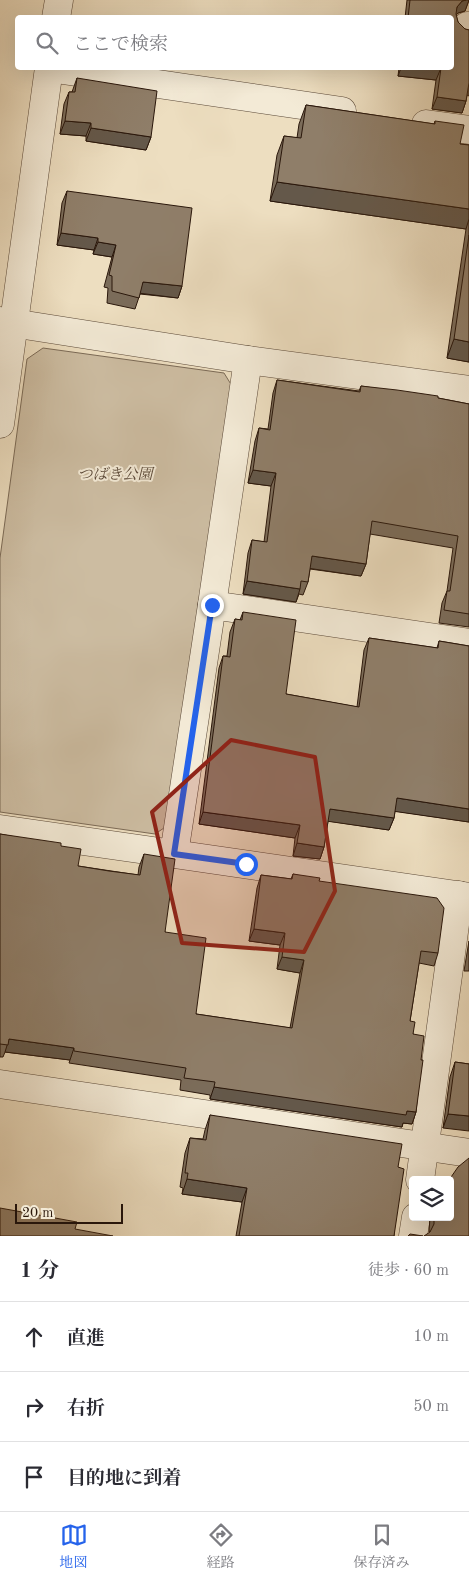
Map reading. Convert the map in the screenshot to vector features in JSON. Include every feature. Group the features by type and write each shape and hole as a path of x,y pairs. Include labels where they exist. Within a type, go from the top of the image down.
{"street":[{"path":"56,15 59,0"},
{"path":"0,424 7,322 49,70"},
{"path":"62,70 371,116"},
{"path":"401,120 469,130"},
{"path":"7,322 248,360 469,390"},
{"path":"174,854 248,360"},
{"path":"212,605 469,643"},
{"path":"0,829 464,896 421,1176"},
{"path":"0,1084 469,1153"},
{"path":"413,1236 415,1221"}],"highlighted area":[{"path":"231,740 315,757 335,891 304,952 182,943 152,812"}],"green space":[{"name":"つばき公園","path":"43,348 224,373 232,386 167,826 155,834 0,812 0,558 27,359"}],"building":[{"path":"410,0 466,0 462,1 457,7 456,14 458,22 465,29 469,30 469,83 466,101 437,97 441,70 454,70 454,15 408,15"},
{"path":"77,78 157,91 151,137 91,128 91,123 65,121 69,92 75,92"},
{"path":"306,105 435,124 435,121 464,125 460,144 469,145 469,209 277,182 284,136 301,138"},
{"path":"67,191 192,208 182,286 143,282 139,298 112,291 112,276 109,275 116,245 98,242 98,238 61,233"},
{"path":"469,235 469,342 454,339"},
{"path":"277,380 360,392 361,386 397,390 438,396 438,398 469,404 469,614 444,610 447,591 450,591 458,536 372,521 366,564 312,556 308,582 301,581 300,589 247,581 252,540 267,542 276,473 253,470 259,428 270,430"},
{"path":"243,612 296,620 286,694 359,707 369,638 438,648 439,641 469,646 469,809 397,798 394,818 330,809 324,847 297,843 300,825 203,812 223,656 230,657 235,619 242,620"},
{"path":"0,834 61,843 61,846 81,849 78,866 109,871 140,875 144,854 175,859 165,932 206,938 196,1014 292,1028 304,960 282,957 285,933 254,929 261,875 292,879 293,874 320,878 319,881 437,898 444,908 438,953 421,951 410,1021 415,1022 413,1034 424,1036 421,1060 423,1060 416,1112 407,1111 406,1115 214,1087 215,1082 184,1078 186,1068 74,1051 74,1048 9,1039 8,1045 0,1044"},
{"path":"455,1062 469,1064 469,1116 448,1114"},
{"path":"210,1115 402,1144 398,1167 404,1169 394,1236 239,1236 247,1188 187,1179 188,1173 185,1173 190,1138 206,1140"},
{"path":"469,1158 469,1236 424,1236 430,1232 434,1221 454,1221 454,1176 452,1176 458,1167"},
{"path":"0,1208 77,1222 75,1229 113,1236 0,1236"}],"route":[{"path":"212,605 174,854 246,864"}]}
